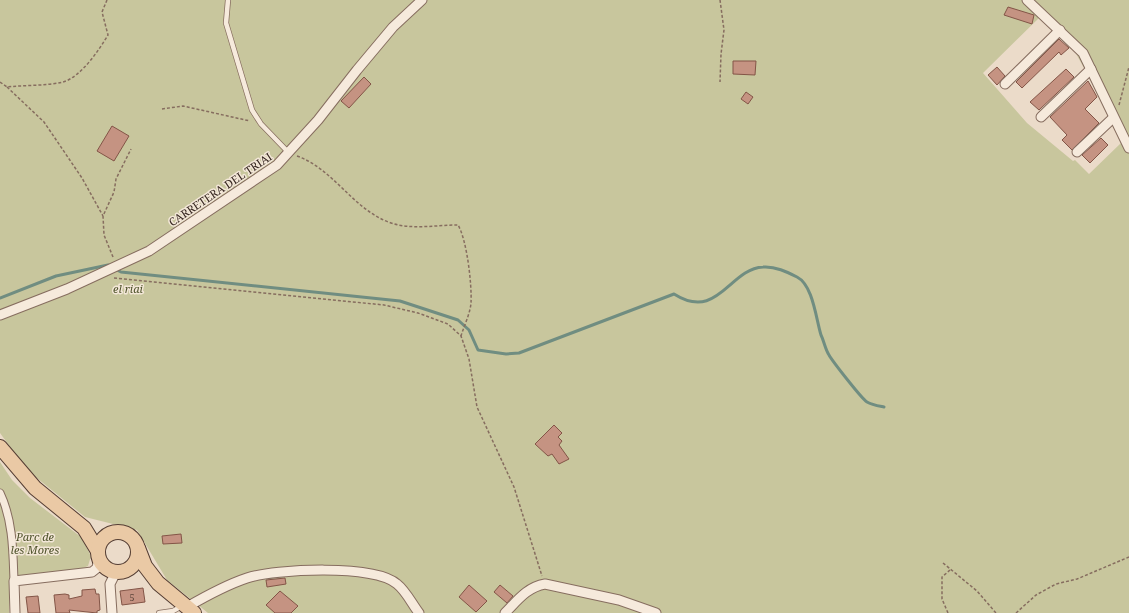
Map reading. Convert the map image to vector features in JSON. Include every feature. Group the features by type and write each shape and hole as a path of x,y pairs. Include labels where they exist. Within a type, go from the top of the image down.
{"main road":[{"path":"0,447 35,488 73,518 87,532 104,566 118,572 139,576 160,585"},
{"path":"73,518 98,529 119,532 130,536 136,545 145,566 160,585 188,608"},
{"path":"99,554 101,543 106,536 119,532"},
{"path":"118,572 129,569 136,561 138,552 136,545"}],"street":[{"name":"CARRETERA DEL TRIAI","path":"0,315 117,267 149,251 277,165 290,154 388,32 422,0"},
{"path":"1027,0 1083,53 1129,148"},
{"path":"1004,84 1060,30"},
{"path":"1041,117 1091,69"},
{"path":"1077,152 1112,115"},
{"path":"0,493 6,508 9,525 14,581 14,613"},
{"path":"14,581 92,572 97,568 99,554"},
{"path":"188,608 216,591 248,578 298,571 362,572 388,578 397,584 419,613"},
{"path":"112,613 110,584 118,572"},
{"path":"505,613 526,591 535,586 545,584 619,600 656,613"}],"lane":[{"path":"228,0 226,23 252,110 261,124 290,154"},
{"path":"159,613 188,608"}],"path":[{"path":"7,87 64,82 83,69 99,50 108,35 102,12 107,0"},
{"path":"720,0 724,30 720,54 720,82"},
{"path":"1112,115 1122,102 1129,67"},
{"path":"0,82 44,122 82,178 103,216 104,235 117,267"},
{"path":"162,109 184,106 261,124"},
{"path":"103,216 114,192 116,179 131,149"},
{"path":"290,154 309,160 374,215 391,223 420,226 458,225 462,232 468,265 471,304 461,336"},
{"path":"96,276 384,305 418,313 448,324 461,336 469,359 477,408 514,487 545,584"},
{"path":"1016,613 1036,596 1056,584 1077,579 1129,557"},
{"path":"943,563 977,591 996,613"},
{"path":"948,613 942,598 942,577 951,570"}],"green space":[{"name":"el riai","path":"0,0 1129,0 1129,613 208,613 167,580 137,530 85,517 27,470 0,433","holes":["1041,16 1074,50 1089,77 1121,143 1089,174 1075,160 1073,161 1027,123 983,73"]},
{"name":"Parc de les Mores","path":"0,462 12,480 30,498 81,537 91,556 88,566 78,570 10,579 9,613 0,613"}],"building":[{"path":"1008,7 1034,15 1032,24 1004,15"},
{"path":"1059,39 1069,48 1061,55 1059,52 1022,88 1016,82"},
{"path":"733,61 756,61 755,75 733,74"},
{"path":"997,67 1005,76 997,85 988,75"},
{"path":"1066,69 1074,77 1039,110 1030,102"},
{"path":"364,77 371,84 349,108 341,101"},
{"path":"1088,81 1097,97 1085,109 1099,123 1072,150 1062,140 1067,135 1050,117"},
{"path":"746,92 753,97 748,104 741,99"},
{"path":"112,126 129,136 114,161 97,151"},
{"path":"1101,138 1108,145 1090,163 1082,155"},
{"path":"554,425 562,433 558,437 562,441 559,445 569,459 559,464 552,454 548,456 535,444"},
{"path":"181,534 182,543 163,544 162,536"},
{"path":"285,578 286,584 267,587 266,580"},
{"path":"469,585 487,601 476,612 459,597"},
{"path":"500,585 513,596 507,603 494,592"},
{"path":"143,588 145,602 122,605 120,591"},
{"path":"95,589 96,594 99,594 100,610 97,611 97,613 69,610 70,613 56,613 54,595 69,595 69,599 82,596 82,590"},
{"path":"280,591 298,606 291,613 275,613 266,605"},
{"path":"38,596 40,613 28,613 26,597"}],"waterway":[{"path":"0,298 56,276 108,265 111,266"},
{"path":"115,269 121,272 400,301 458,320 469,330 478,350 506,354 519,353 674,294 689,301 702,302 713,298 751,270 763,267 772,267 797,277 807,287 813,303 821,335 829,355 867,402 884,407"}]}
